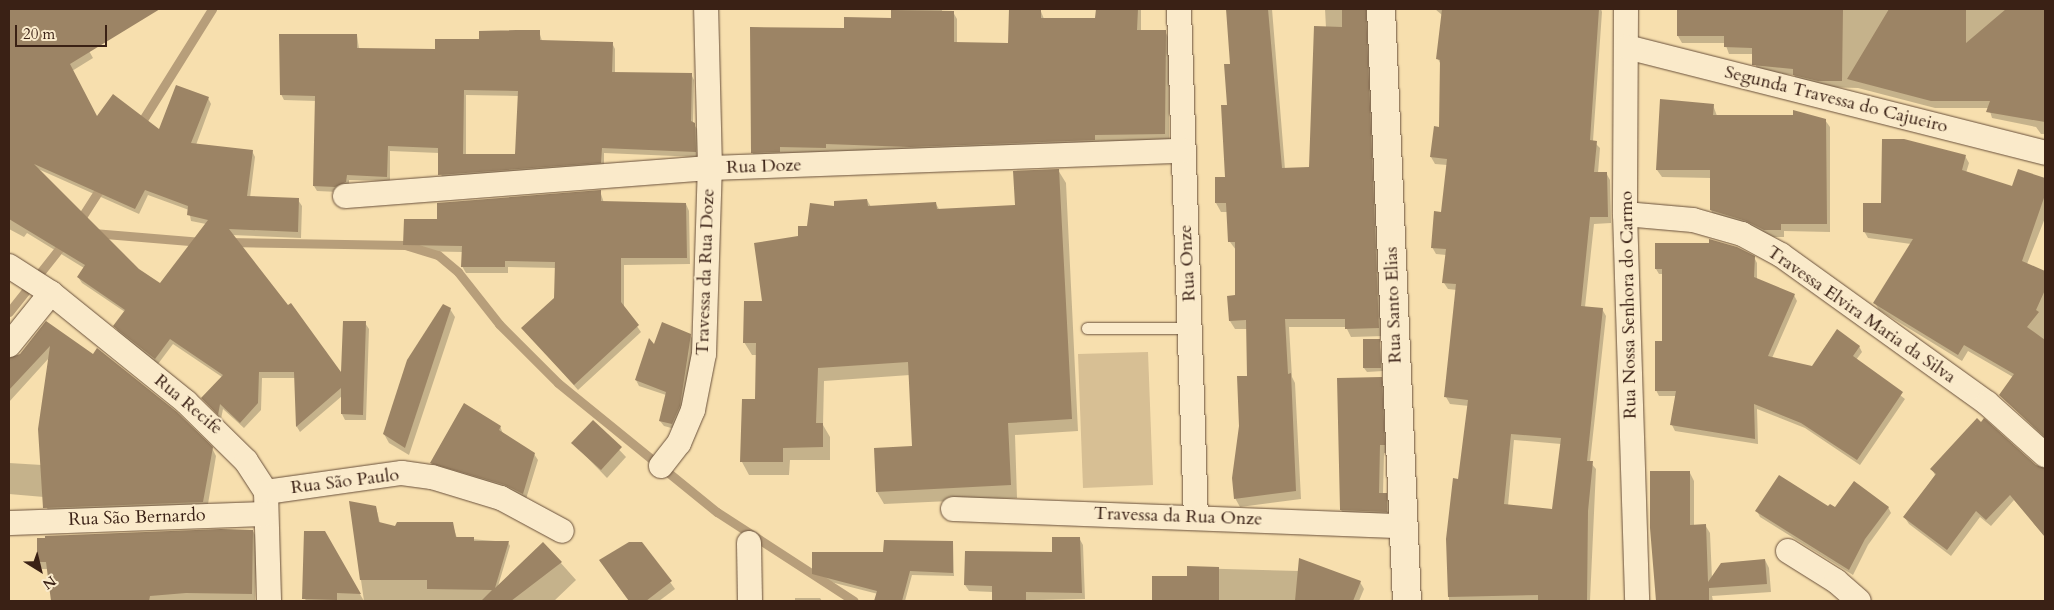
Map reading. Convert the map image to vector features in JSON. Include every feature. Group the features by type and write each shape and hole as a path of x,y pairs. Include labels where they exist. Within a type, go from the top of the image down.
{"main road":[{"name":"Rua Santo Elias","path":"1381,9 1406,601"}],"street":[{"name":"Travessa da Rua Doze","path":"661,466 679,443 694,410 701,379 708,316 710,168 706,9"},
{"name":"Rua Onze","path":"1180,9 1196,518"},
{"name":"Rua Nossa Senhora do Carmo","path":"1626,9 1625,214 1637,601"},
{"name":"Segunda Travessa do Cajueiro","path":"1627,47 2045,153"},
{"name":"Rua Doze","path":"345,196 710,168 1183,151"},
{"name":"Travessa Elvira Maria da Silva","path":"1625,214 1693,220 1742,234 1781,255 1987,403 2045,456"},
{"name":"Rua Recife","path":"15,269 47,291 218,431 246,461 266,503"},
{"path":"9,345 47,291"},
{"name":"Rua São Paulo","path":"266,503 402,473 432,477 500,498 562,531"},
{"path":"266,503 269,601"},
{"name":"Rua São Bernardo","path":"9,523 266,503"},
{"name":"Travessa da Rua Onze","path":"953,509 1403,526"},
{"path":"750,543 750,601"},
{"path":"1788,551 1836,580 1860,601"}],"lane":[{"path":"1087,328 1191,328"}],"shaded area":[{"path":"1148,352 1153,485 1083,488 1078,354"}],"building":[{"path":"9,9 160,9 70,64 97,116 113,94 159,129 176,85 209,97 191,143 253,150 247,196 299,198 298,232 229,229 288,305 291,303 341,372 343,321 366,321 363,415 341,414 341,388 296,427 294,372 259,372 258,403 240,423 220,404 218,415 201,398 223,375 170,339 155,359 113,326 125,310 77,277 85,265 9,219","holes":["34,164 135,209 145,190 188,206 187,215 208,220 160,283 139,269"]},
{"path":"1009,9 1041,9 1041,18 1095,18 1096,9 1138,9 1137,30 1166,30 1165,134 1095,135 1095,140 910,147 826,144 826,148 780,147 780,152 751,153 750,27 844,28 844,17 891,18 891,10 954,11 954,42 1008,43"},
{"path":"1226,9 1268,9 1282,168 1309,167 1314,26 1342,27 1342,9 1366,9 1379,328 1345,329 1345,319 1285,319 1288,374 1291,373 1296,491 1234,499 1232,478 1239,426 1237,376 1247,376 1246,320 1229,321 1227,296 1235,295 1235,242 1228,242 1226,203 1215,203 1215,177 1225,177 1221,105 1227,105 1224,64 1230,64"},
{"path":"1442,9 1599,9 1590,140 1597,141 1594,172 1607,172 1608,217 1590,217 1581,306 1603,308 1587,461 1593,461 1588,511 1587,601 1538,601 1538,595 1448,597 1446,539 1453,478 1458,479 1468,400 1444,397 1456,284 1442,283 1446,249 1431,248 1434,211 1441,212 1447,159 1430,157 1434,126 1439,127 1440,60 1436,59","holes":["1511,434 1561,438 1552,509 1504,504"]},
{"path":"1677,9 1843,9 1842,81 1818,81 1793,75 1793,69 1752,65 1752,48 1724,47 1724,36 1677,36"},
{"path":"1889,9 1966,9 1966,43 2006,9 2045,9 2045,122 1986,112 1990,101 1931,101 1847,79"},
{"path":"540,30 540,40 613,42 612,72 692,73 691,121 695,123 696,152 602,148 601,163 438,175 438,148 388,146 387,177 347,175 346,182 335,187 313,186 315,96 280,95 279,34 357,34 357,48 435,49 435,39 479,39 479,31","holes":["464,90 518,91 515,154 463,154"]},
{"path":"1660,99 1714,104 1713,115 1793,115 1793,110 1826,119 1827,224 1781,224 1781,230 1764,230 1746,221 1710,210 1710,170 1656,170"},
{"path":"1882,139 1904,139 1966,155 1962,170 2012,186 2018,169 2045,178 2045,195 2022,261 2045,271 2045,290 2036,310 2039,312 2027,327 2045,340 2045,437 1999,395 2014,374 1964,345 1958,355 1873,303 1913,239 1863,232 1863,203 1881,203"},
{"path":"1059,169 1072,419 1008,423 1011,485 876,492 874,448 912,446 908,362 818,368 816,423 823,423 823,447 783,448 783,462 740,462 742,399 755,399 756,343 743,343 744,301 762,301 754,243 798,236 798,226 807,226 810,203 834,206 834,201 867,199 868,206 936,202 937,209 1015,205 1013,171"},
{"path":"601,190 601,201 686,203 687,258 621,258 621,302 639,325 574,385 521,328 554,298 555,262 505,261 505,267 461,267 462,246 403,245 404,219 437,219 437,203"},
{"path":"1709,239 1737,247 1755,256 1754,277 1795,294 1768,356 1812,366 1837,329 1860,346 1853,356 1903,392 1857,460 1801,423 1754,404 1755,439 1670,425 1676,391 1655,391 1655,341 1662,341 1662,269 1655,269 1655,243 1709,243"},
{"path":"443,304 451,308 405,448 383,434 407,360"},
{"path":"46,321 93,354 97,348 177,412 213,447 203,502 43,508 38,429 50,346 9,390 9,358 20,354"},
{"path":"662,322 691,334 680,406 672,424 659,421 666,392 635,380 649,338 654,344"},
{"path":"1363,339 1380,339 1381,368 1363,368"},
{"path":"1382,377 1385,445 1380,445 1379,493 1387,493 1387,512 1340,510 1337,378"},
{"path":"464,403 501,426 499,430 535,453 523,494 505,485 430,463"},
{"path":"1977,418 1981,422 1984,418 2036,465 2045,468 2045,537 2010,495 1986,520 1976,511 1947,550 1903,517 1936,474 1930,469"},
{"path":"593,420 622,447 601,470 571,443"},
{"path":"1650,471 1690,471 1690,525 1706,524 1708,582 1721,563 1765,559 1767,584 1709,588 1709,601 1656,601 1650,528"},
{"path":"1779,475 1828,506 1830,504 1835,507 1854,481 1889,507 1865,539 1849,570 1755,511"},
{"path":"349,501 376,506 379,522 395,526 397,522 453,522 456,537 474,537 474,541 509,541 495,588 543,542 562,562 511,601 481,601 492,590 427,589 427,580 360,580"},
{"path":"221,529 253,530 252,594 186,593 150,596 149,601 51,601 46,562 37,562 37,538 45,538 45,536"},
{"path":"304,531 325,531 361,594 337,593 337,600 302,599"},
{"path":"1052,537 1080,537 1082,593 1026,592 1026,601 992,601 992,586 964,585 965,551 1052,552"},
{"path":"884,540 953,541 953,573 910,571 902,601 874,601 877,591 812,574 812,552 883,552"},
{"path":"629,542 642,542 672,581 646,601 629,601 599,560"},
{"path":"1299,558 1361,581 1353,601 1295,601"},
{"path":"1187,566 1219,567 1219,601 1152,601 1152,576 1187,576"}],"waterway":[{"path":"139,126 212,9"},
{"path":"78,223 103,184"},
{"path":"93,233 202,242"},
{"path":"9,312 66,240"},
{"path":"227,242 405,245 438,255 458,272 499,324 558,383 717,512 854,601"}]}
